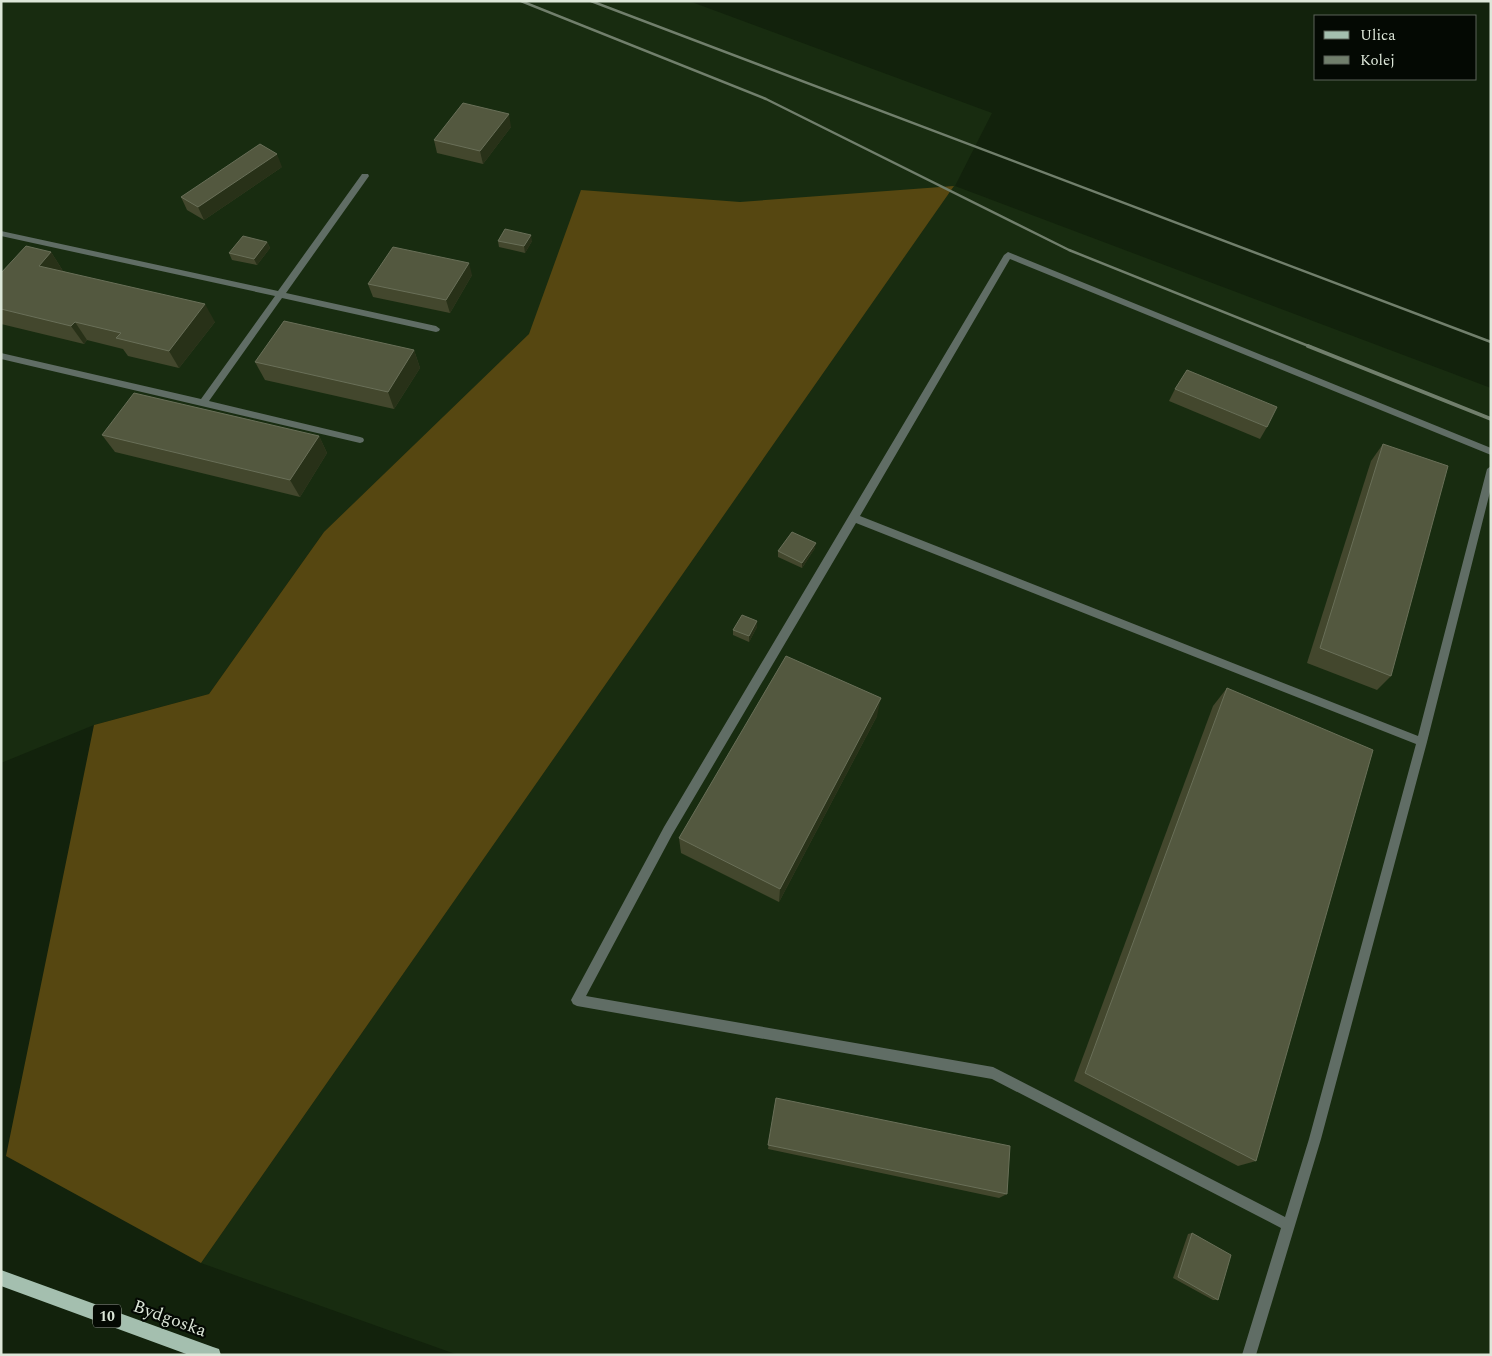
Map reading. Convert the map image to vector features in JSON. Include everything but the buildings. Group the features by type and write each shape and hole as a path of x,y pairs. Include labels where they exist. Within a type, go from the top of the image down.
{"main road":[{"name":"Bydgoska","path":"1,1278 213,1355"}],"lane":[{"path":"203,403 365,176"},
{"path":"1,233 436,329"},
{"path":"1288,1225 993,1073 577,1000 668,831 1008,255 1491,452"},
{"path":"1,356 360,440"},
{"path":"1250,1355 1315,1139 1422,742 1491,469"},
{"path":"854,518 1422,742"}],"shaded area":[{"path":"1,1 689,1 992,113 955,186 1491,388 1491,1355 458,1355 201,1263 953,187 324,532 209,694 94,725 1,763"},
{"path":"954,186 201,1263 6,1156 94,725 209,694 324,532 529,334 581,190 740,202"}],"railway":[{"path":"521,1 766,99 1069,250 1311,347"},
{"path":"591,1 1491,342"},
{"path":"1308,346 1491,419"}]}
